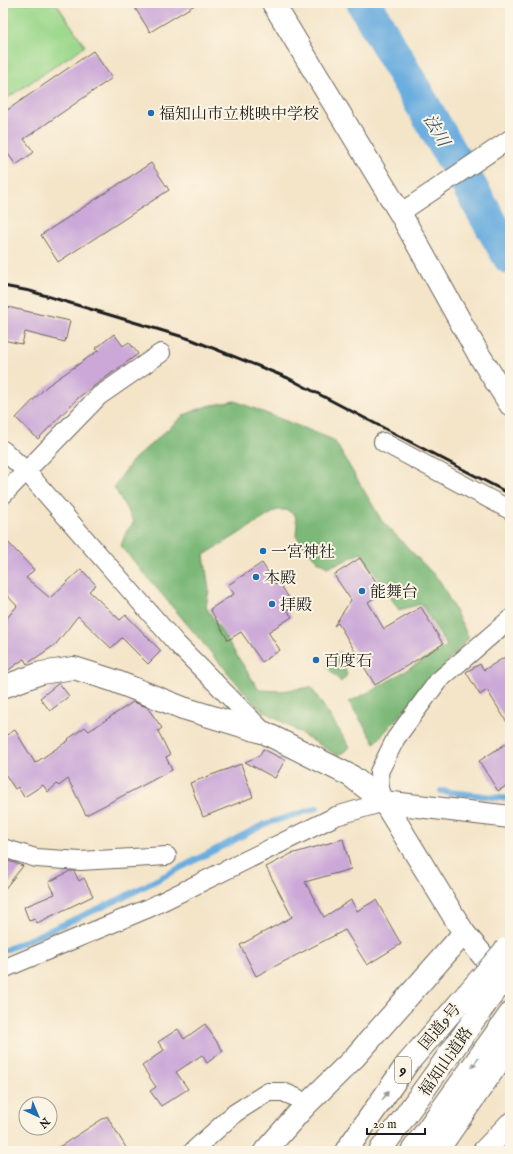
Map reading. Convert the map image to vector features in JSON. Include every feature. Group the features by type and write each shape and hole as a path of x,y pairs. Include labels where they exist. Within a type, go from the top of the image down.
{"main road":[{"path":"273,3 400,213 479,355 510,404"},
{"path":"3,687 41,673 74,668 112,680 183,708 265,733 351,776 384,802 464,933 510,988"},
{"path":"384,802 510,818"},
{"path":"265,1151 305,1106 354,1058 464,933"},
{"name":"国道9号","path":"346,1151 407,1064 474,1002 508,947"},
{"name":"福知山道路","path":"380,1151 474,1002 510,971"},
{"name":"福知山道路","path":"412,1151 504,1039 510,1014"},
{"path":"437,1151 504,1039"},
{"path":"484,1151 510,1124"}],"street":[{"path":"400,213 510,139"},
{"path":"3,495 100,396 161,353"},
{"path":"383,442 510,510"},
{"path":"3,450 26,471 176,643 265,733"},
{"path":"3,969 149,908 336,816 384,802 380,788 379,772 396,738 438,681 510,619"},
{"path":"3,848 36,858 80,861 167,856"},
{"path":"193,1151 235,1113 268,1092 283,1092 297,1098 305,1106"}],"green space":[{"path":"3,3 56,3 85,46 3,101"},
{"path":"235,401 334,440 382,521 440,581 469,638 375,743 349,702 373,690 447,646 421,604 399,610 361,553 327,567 316,560 296,536 297,524 295,515 287,510 277,510 204,555 209,590 206,607 259,690 282,691 311,687 350,747 338,756 256,706 121,546 126,532 134,522 114,487 133,460 184,415 207,406"},
{"path":"340,652 347,675 341,682 327,667 330,656"}],"building":[{"path":"132,3 198,3 150,32"},
{"path":"93,51 112,78 24,139 34,152 16,165 3,147 3,113"},
{"path":"151,163 169,190 58,262 41,235"},
{"path":"3,306 70,321 65,342 25,332 22,344 3,340"},
{"path":"114,334 123,346 129,342 138,354 79,397 38,439 16,418 47,386 99,350 95,349"},
{"path":"3,537 34,570 26,578 50,598 81,569 96,585 89,591 120,620 126,615 161,651 148,664 122,638 111,648 78,616 56,644 27,664 24,659 3,674 3,623 17,606 3,591"},
{"path":"360,558 383,592 368,602 384,629 421,607 443,644 375,685 338,623 334,626 351,600 334,575"},
{"path":"262,563 276,585 279,582 294,606 287,610 292,617 268,632 280,650 262,662 241,632 228,640 210,609 234,594 228,585"},
{"path":"510,654 510,727 487,690 480,695 466,672 480,664 484,670"},
{"path":"59,683 69,696 50,711 40,698"},
{"path":"133,702 147,707 162,728 158,731 170,755 166,757 172,770 86,815 68,779 59,786 57,784 48,792 43,785 24,797 18,787 15,789 3,771 3,737 15,730 35,763 69,740 68,739 85,727 89,731"},
{"path":"510,741 510,784 498,791 479,761"},
{"path":"263,749 285,760 275,778 245,762 259,756"},
{"path":"241,764 253,797 203,817 190,783"},
{"path":"343,839 351,869 305,882 324,917 351,900 357,911 376,900 401,944 367,965 345,930 256,976 240,945 292,917 266,867 291,854"},
{"path":"6,860 23,866 3,891 3,864"},
{"path":"70,871 74,871 79,881 84,878 93,896 37,923 35,919 29,921 24,907 55,894 49,882"},
{"path":"205,1024 223,1051 207,1063 202,1055 176,1072 188,1089 161,1106 150,1091 156,1087 142,1066 164,1050 158,1042 178,1029 184,1039"},
{"path":"107,1116 128,1151 53,1151"}],"waterway":[{"name":"法川","path":"364,3 510,257"},
{"path":"441,791 510,799"},
{"path":"3,951 120,899 265,824 317,808"}],"railway":[{"path":"3,286 30,291 190,339 288,378 510,494"}],"place":[{"name":"福知山市立桃映中学校","path":"151,113"},
{"name":"一宮神社","path":"263,551"},
{"name":"本殿","path":"256,577"},
{"name":"能舞台","path":"362,591"},
{"name":"拝殿","path":"272,604"},
{"name":"百度石","path":"316,660"}]}
